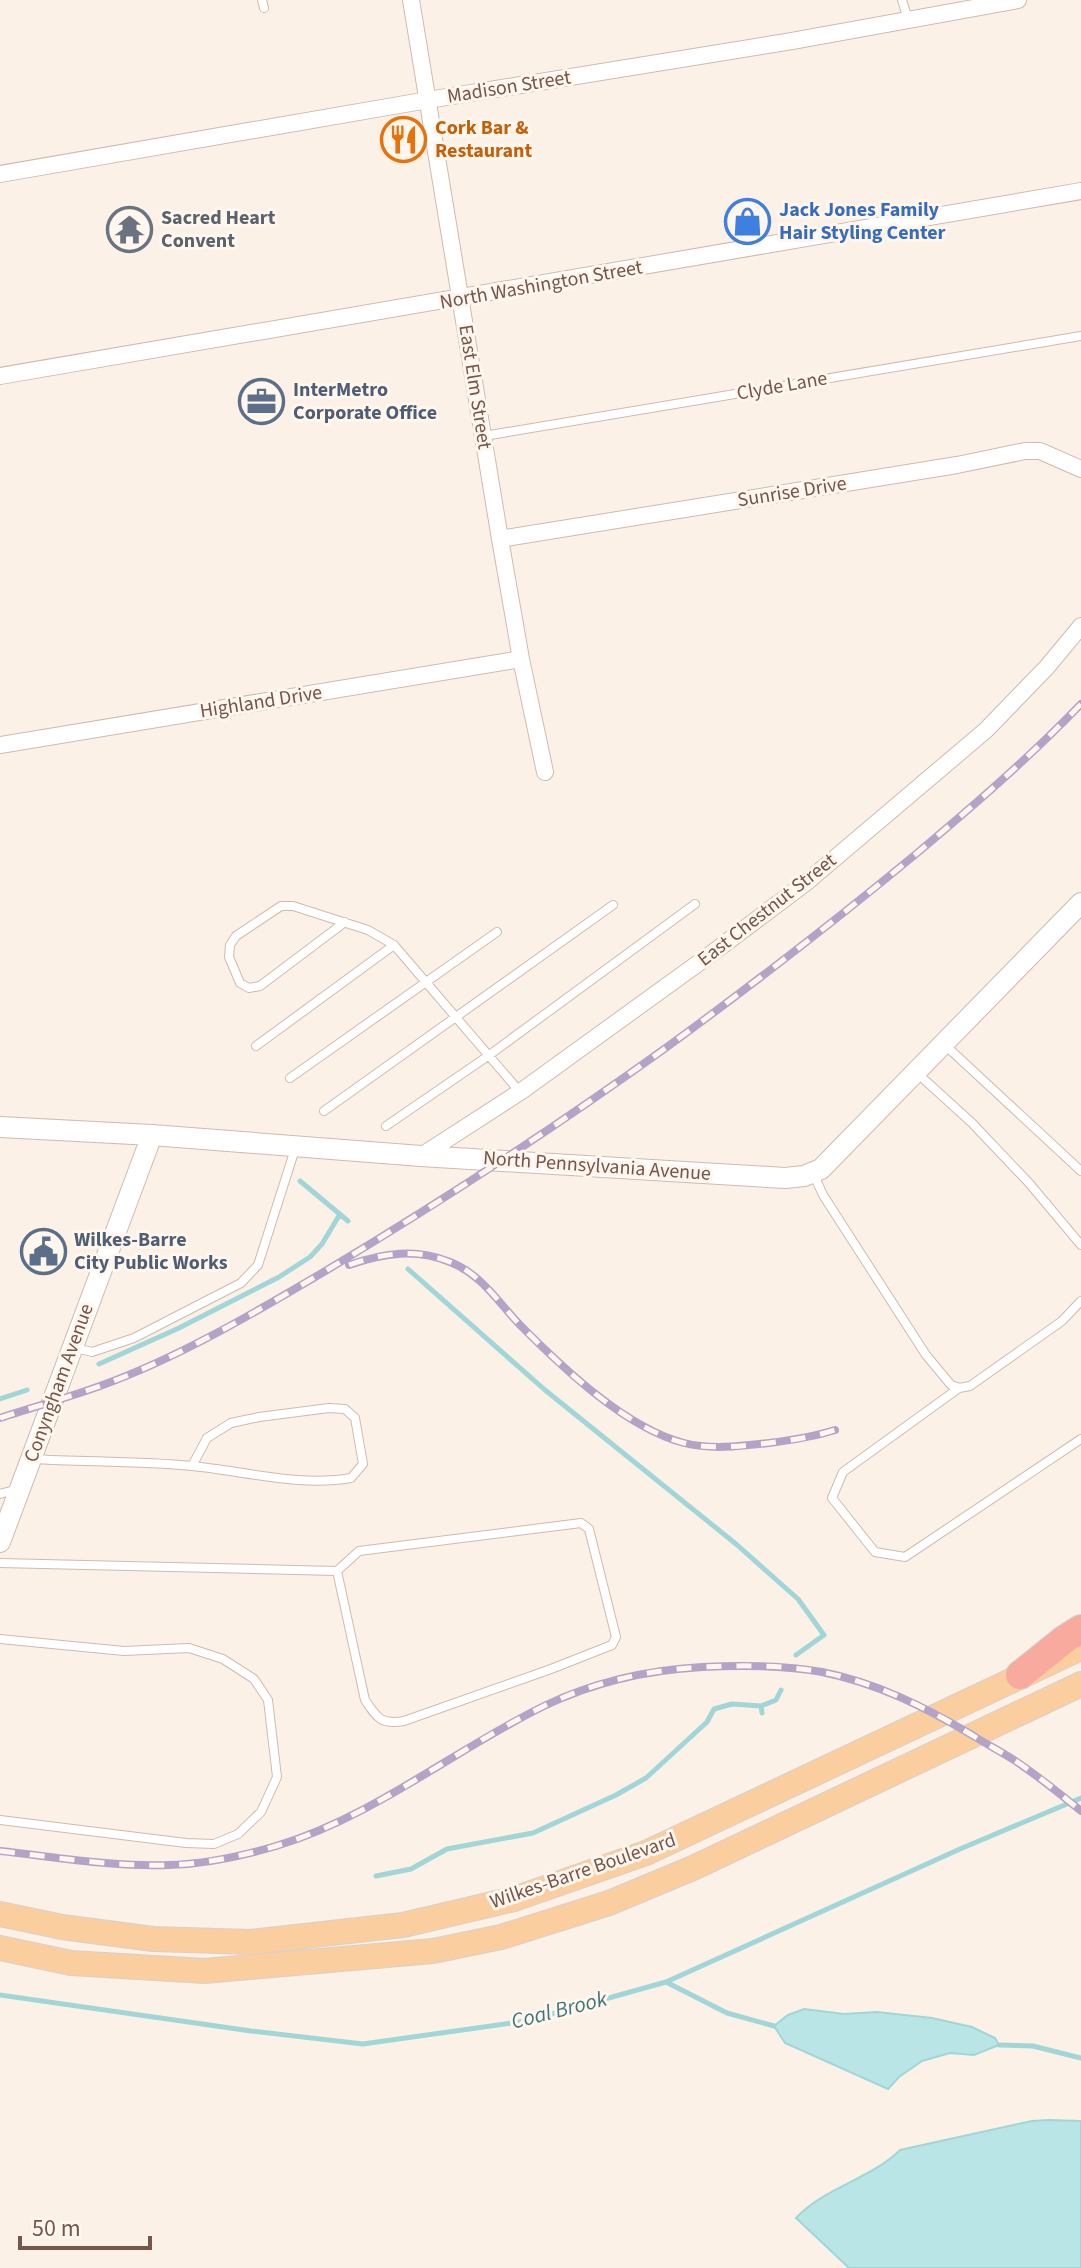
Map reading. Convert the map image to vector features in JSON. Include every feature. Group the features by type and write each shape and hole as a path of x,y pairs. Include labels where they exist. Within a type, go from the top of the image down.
{"highway":[{"path":"1020,1675 1081,1629"}],"main road":[{"name":"Wilkes-Barre Boulevard","path":"0,1914 62,1927 153,1939 250,1942 403,1925 514,1899 646,1853 1081,1648"},
{"name":"Wilkes-Barre Boulevard","path":"0,1948 71,1963 205,1971 433,1951 501,1937 609,1903 693,1868 1081,1684"}],"street":[{"name":"East Elm Street","path":"411,0 500,539 545,772"},
{"name":"Madison Street","path":"0,174 1018,0"},
{"name":"North Washington Street","path":"0,376 1081,191"},
{"name":"Sunrise Drive","path":"500,539 957,465 1025,451 1040,451 1081,469"},
{"name":"East Chestnut Street","path":"421,1156 520,1092 808,881 986,730 1047,667 1081,626"},
{"name":"Highland Drive","path":"0,745 521,659"},
{"path":"813,1173 821,1169 1081,903"},
{"name":"North Pennsylvania Avenue","path":"0,1127 785,1178 813,1173"},
{"name":"Conyngham Avenue","path":"0,1542 10,1491 31,1459 152,1135"}],"lane":[{"path":"902,0 908,20"},
{"name":"Clyde Lane","path":"483,436 1081,336"},
{"path":"386,1126 488,1056 695,904"},
{"path":"324,1111 613,905"},
{"path":"345,922 260,986 249,988 240,983 229,957 230,945 236,936 281,906 293,906 345,922 368,930 394,945 520,1092"},
{"path":"290,1078 497,932"},
{"path":"256,1046 394,945"},
{"path":"944,1043 1081,1171"},
{"path":"916,1072 972,1123 1029,1183 1081,1245"},
{"path":"71,1347 92,1352 134,1338 241,1283 258,1265 296,1146"},
{"path":"813,1173 823,1195 926,1355 951,1385 959,1388"},
{"path":"1081,1301 1051,1329 970,1386 959,1388 843,1472 832,1498 875,1552 905,1557 1081,1439"},
{"path":"31,1459 192,1466 289,1479 339,1480 351,1478 363,1464 355,1418 345,1409 329,1408 231,1423 207,1438 192,1466"},
{"path":"0,1563 337,1571 359,1551 581,1523 589,1529 616,1637 612,1645 551,1669 404,1721 390,1723 376,1716 365,1700 337,1571"},
{"path":"0,1639 124,1651 189,1648 223,1659 254,1679 268,1700 277,1777 261,1812 238,1834 214,1844 0,1820"}],"water":[{"path":"804,2009 932,2018 972,2027 995,2038 999,2045 974,2055 950,2053 922,2061 888,2089 785,2043 774,2026 788,2015"},
{"path":"1048,2120 1081,2121 1081,2268 849,2268 796,2218 820,2198 876,2168 900,2150"}],"waterway":[{"path":"300,1181 348,1221"},
{"path":"99,1364 179,1328 279,1277 310,1257 322,1244 340,1214"},
{"path":"408,1269 545,1390 736,1544 798,1599 824,1635 796,1655"},
{"path":"0,1399 27,1390"},
{"path":"762,1713 761,1706 776,1700 781,1690"},
{"path":"376,1876 411,1869 447,1849 533,1833 646,1778 707,1722 714,1709 732,1704 761,1706"},
{"name":"Coal Brook","path":"0,1995 363,2044 526,2021 666,1982 960,1849 1081,1798"},
{"path":"666,1982 727,2013 774,2026"},
{"path":"999,2045 1033,2046 1081,2058"}],"railway":[{"path":"0,1418 100,1386 187,1348 327,1270 500,1162 667,1047 824,928 980,800 1081,704"},
{"path":"349,1265 387,1255 412,1254 437,1258 462,1268 481,1282 539,1343 597,1395 640,1424 684,1443 716,1447 748,1445 835,1430"},
{"path":"0,1851 148,1865 209,1861 263,1850 312,1833 380,1801 511,1723 563,1698 641,1674 717,1666 762,1666 822,1672 881,1689 936,1715 1009,1757 1081,1811"}],"place":[{"name":"Cork Bar & Restaurant","path":"404,140"},
{"name":"Jack Jones Family Hair Styling Center","path":"748,222"},
{"name":"Sacred Heart Convent","path":"130,229"},
{"name":"InterMetro Corporate Office","path":"262,401"},
{"name":"Wilkes-Barre City Public Works","path":"43,1251"}]}
